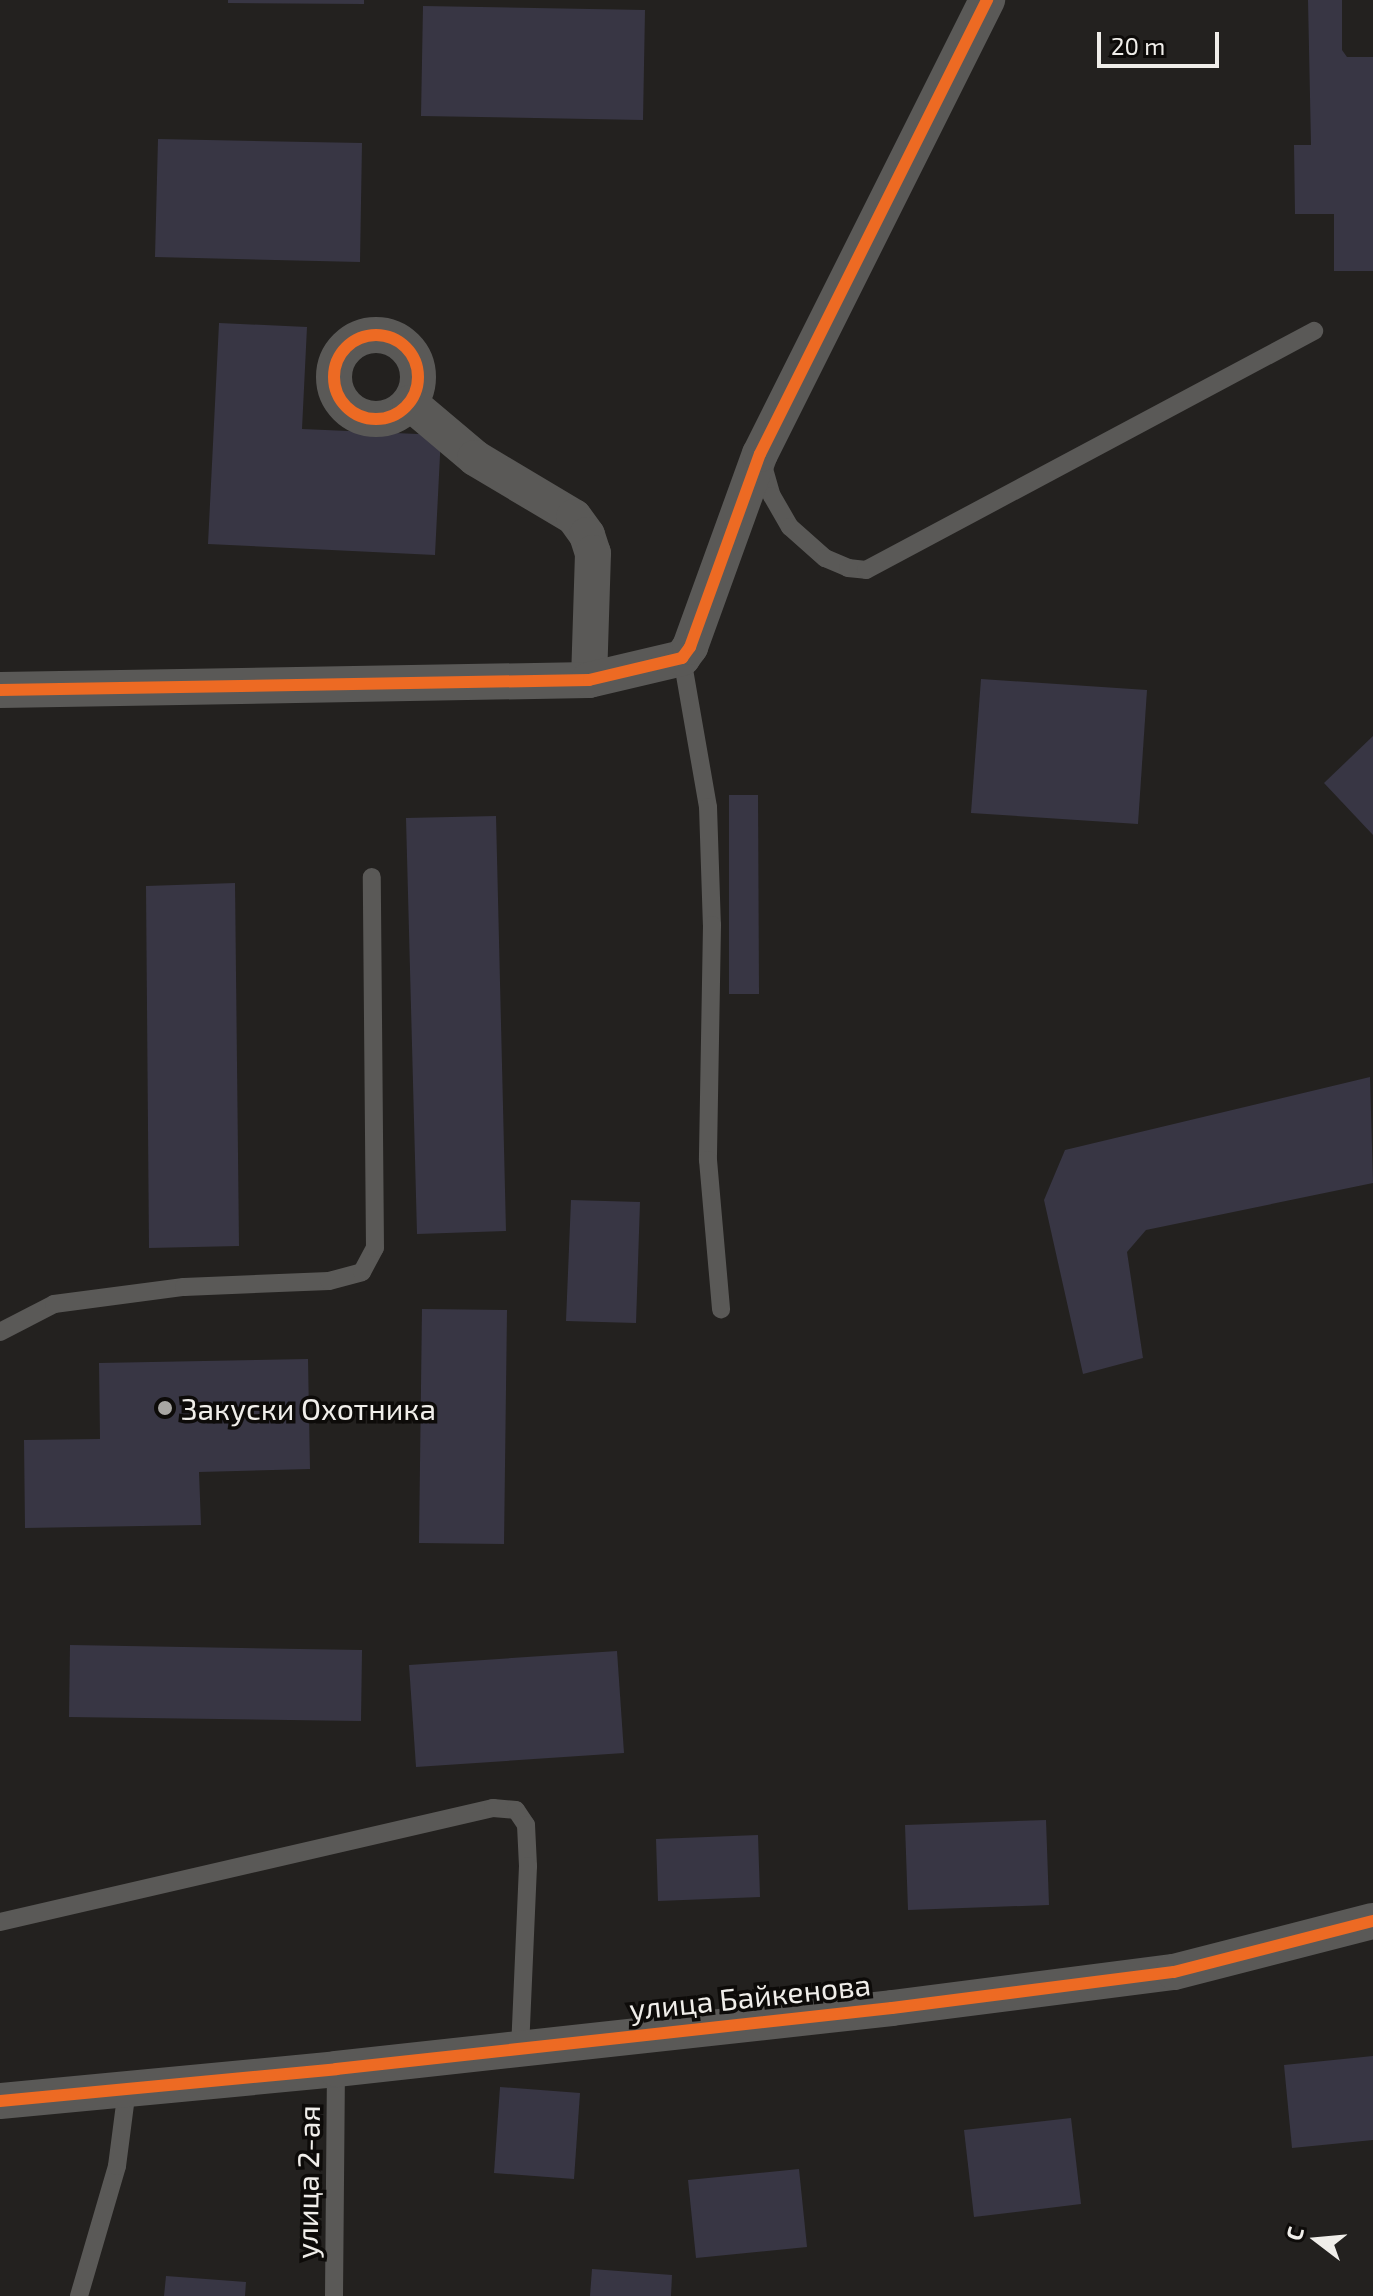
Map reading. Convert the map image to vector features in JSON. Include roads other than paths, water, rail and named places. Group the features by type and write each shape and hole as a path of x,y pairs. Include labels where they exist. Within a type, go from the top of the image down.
{"street":[{"path":"0,690 589,680 682,658 690,647 760,454 987,0"},
{"path":"410,403 475,458 574,517 587,535 593,553 589,680"},
{"name":"улица Байкенова","path":"0,2101 336,2069 892,2008 1174,1972 1373,1921"}],"lane":[{"path":"760,454 772,496 790,527 825,558 848,568 866,570 1314,331"},
{"path":"682,658 708,807 712,925 708,1160 721,1309"},
{"path":"0,1332 54,1304 184,1287 329,1281 362,1272 375,1248 372,877"},
{"path":"0,1922 493,1808 516,1810 526,1825 528,1866 520,2047"},
{"name":"улица 2-ая","path":"334,2296 336,2069"},
{"path":"79,2296 117,2166 127,2089"}],"place":[{"name":"Закуски Охотника","path":"165,1408"}]}
